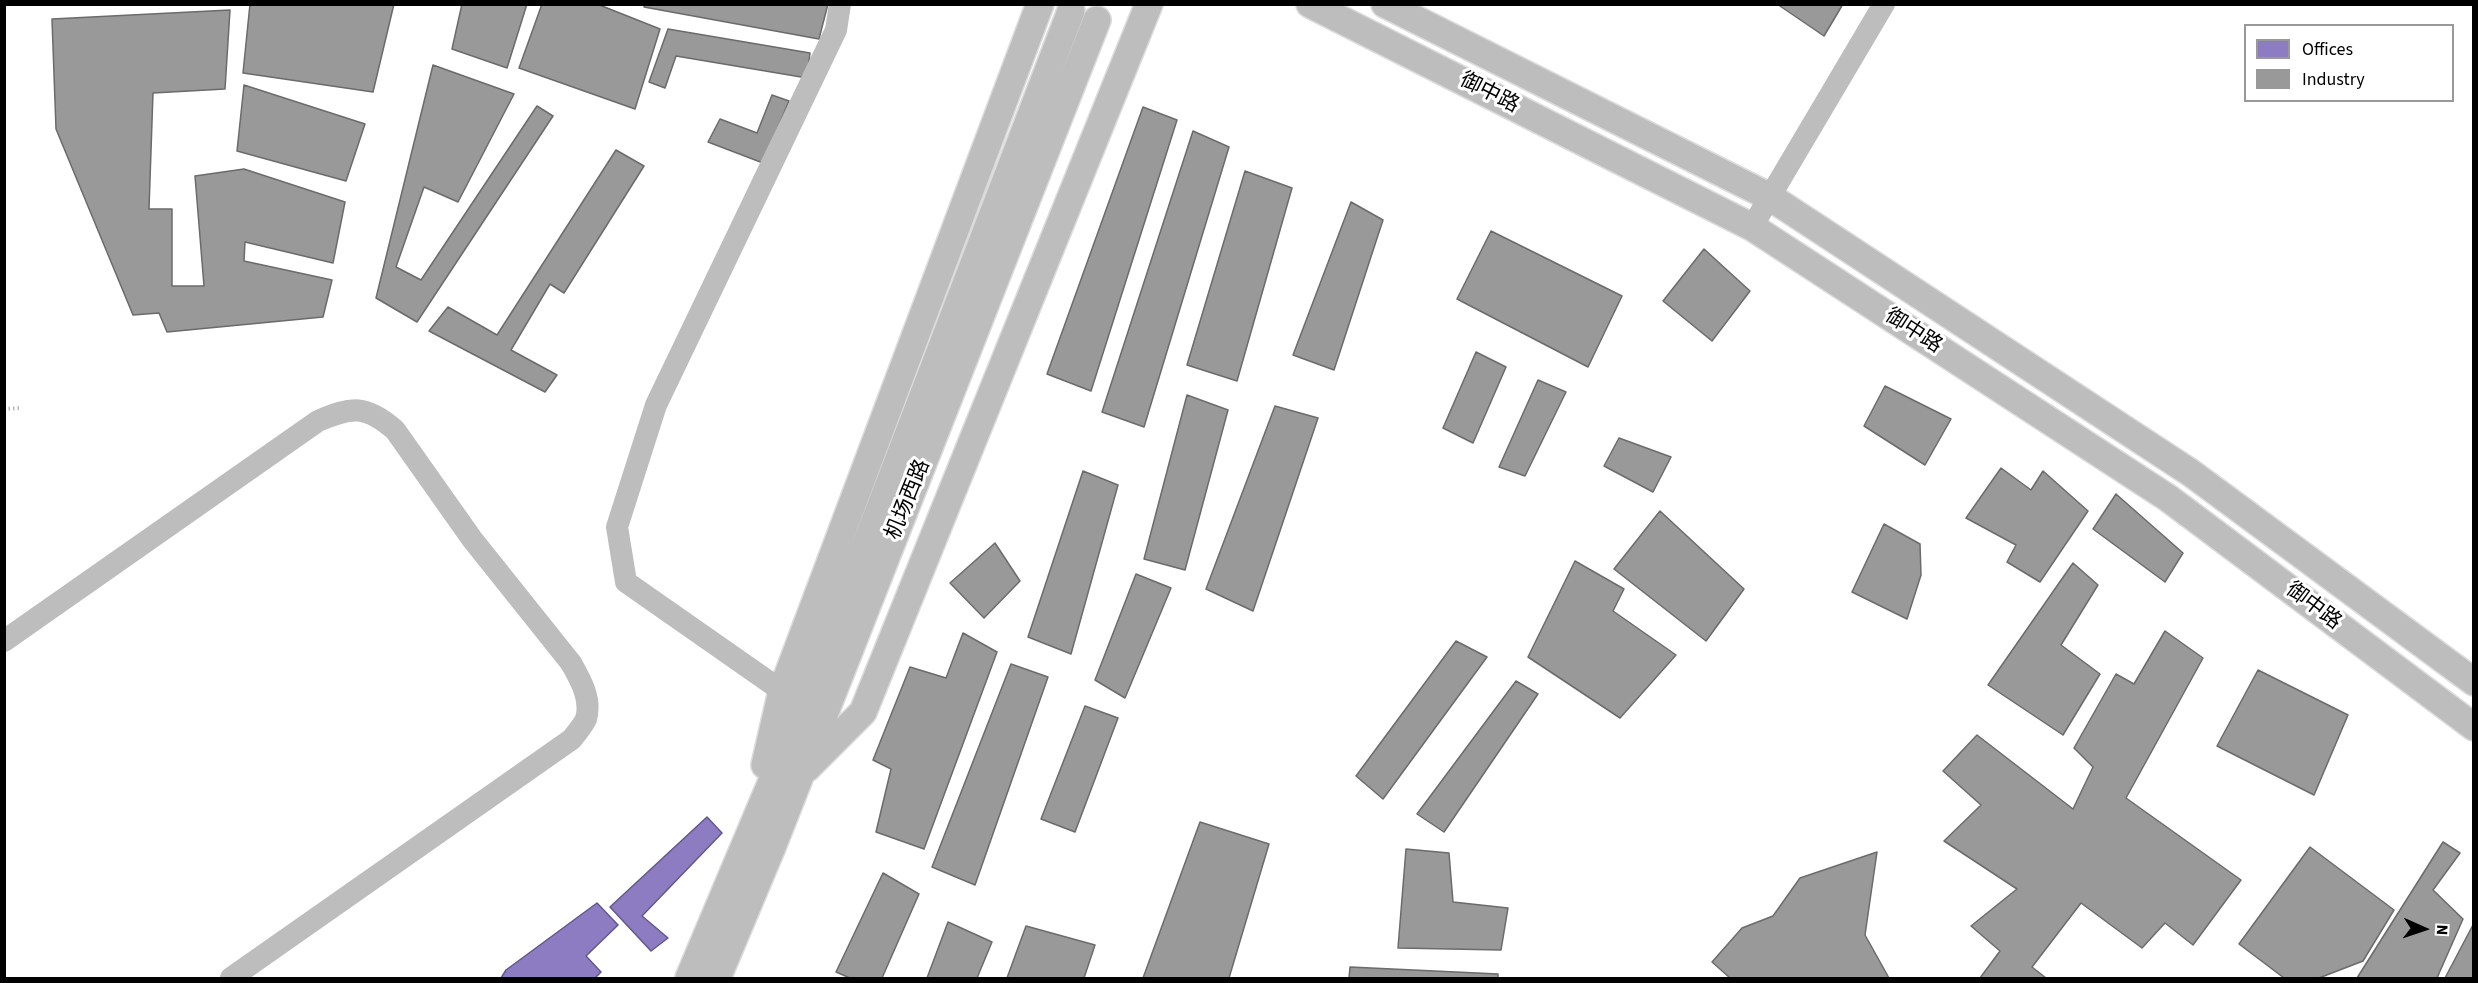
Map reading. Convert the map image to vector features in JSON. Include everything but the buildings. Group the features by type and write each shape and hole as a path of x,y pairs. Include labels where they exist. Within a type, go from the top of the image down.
{"main road":[{"path":"748,838 782,691 1040,4"},
{"path":"800,775 863,712 1149,4"},
{"name":"御中路","path":"1310,4 1752,227 2168,498 2474,727"},
{"name":"御中路","path":"1385,4 1770,198 2191,473 2474,682"},
{"path":"689,978 804,703 1071,11"},
{"name":"机场西路","path":"717,978 800,775 1097,20"}],"street":[{"path":"782,691 626,582 617,527 656,405 836,30 840,4"},
{"path":"1752,227 1884,4"},
{"path":"4,641 318,422 341,411 361,409 378,416 395,430 472,538 571,663 582,684 587,701 586,719 572,739 231,978"}],"path":[{"path":"4,410 20,408"}]}
